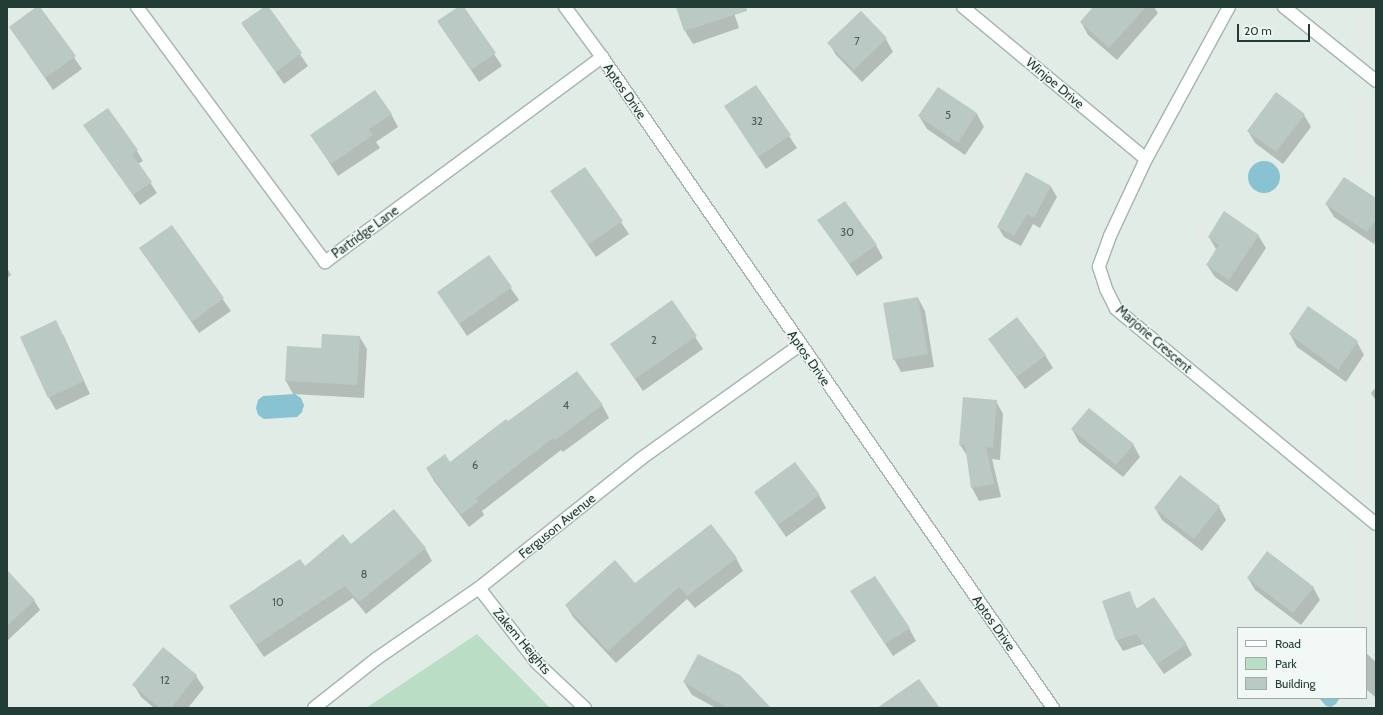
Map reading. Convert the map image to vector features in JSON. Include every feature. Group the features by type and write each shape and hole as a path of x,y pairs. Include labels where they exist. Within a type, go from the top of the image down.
{"street":[{"name":"Partridge Lane","path":"137,7 325,262 602,57"},
{"name":"Aptos Drive","path":"565,7 602,57 800,345 1053,708"},
{"name":"Winjoe Drive","path":"963,7 1146,159"},
{"name":"Marjorie Crescent","path":"1229,7 1146,159 1110,236 1099,267 1106,289 1116,309 1376,524"},
{"path":"1284,7 1376,80"},
{"name":"Ferguson Avenue","path":"314,708 376,659 479,588 642,458 800,345"},
{"name":"Zakem Heights","path":"479,588 537,663 585,708"}],"green space":[{"path":"477,634 550,708 366,708"}],"water":[{"path":"1261,161 1267,161 1277,168 1280,177 1279,183 1273,190 1267,193 1261,193 1251,186 1248,180 1248,174 1255,164"},
{"path":"295,394 301,398 304,405 302,412 297,417 264,419 258,415 256,408 258,400 263,396"},
{"path":"1320,699 1339,699 1336,704 1331,707 1326,706"}],"building":[{"path":"36,7 40,7 76,56 45,78 9,27"},
{"path":"264,7 269,7 302,53 276,72 241,23"},
{"path":"458,7 464,7 496,53 471,70 437,21"},
{"path":"676,7 746,7 747,11 684,31"},
{"path":"1093,7 1146,7 1109,48 1080,22"},
{"path":"861,11 887,38 854,70 827,43"},
{"path":"756,85 791,135 758,157 724,106"},
{"path":"938,87 977,113 958,143 918,116"},
{"path":"375,90 392,114 369,129 373,135 331,164 310,135"},
{"path":"1276,92 1305,114 1276,152 1247,131"},
{"path":"108,108 138,150 132,154 152,182 133,195 83,125"},
{"path":"585,167 623,221 588,245 550,191"},
{"path":"1026,172 1051,186 1034,218 1027,214 1014,236 997,227"},
{"path":"1344,177 1376,198 1376,219 1367,232 1325,204"},
{"path":"845,201 877,245 849,264 817,220"},
{"path":"1224,211 1259,235 1229,280 1206,265 1219,245 1208,237"},
{"path":"172,225 224,298 192,322 139,248"},
{"path":"489,255 512,287 459,324 437,292"},
{"path":"918,297 928,354 893,360 883,303"},
{"path":"672,300 697,336 635,379 610,344"},
{"path":"1308,306 1358,341 1338,370 1289,334"},
{"path":"1017,317 1046,355 1017,377 988,339"},
{"path":"56,320 84,381 48,398 20,337"},
{"path":"322,334 360,336 357,385 285,381 287,346 321,348"},
{"path":"577,371 603,405 555,440 553,438 476,498 478,502 461,515 426,468 445,454 450,462 506,419 508,421"},
{"path":"963,397 997,400 993,448 986,447 994,484 971,488 965,445 959,445"},
{"path":"1089,408 1134,444 1116,465 1071,429"},
{"path":"795,462 820,495 778,525 754,492"},
{"path":"1180,475 1220,506 1194,539 1154,508"},
{"path":"394,509 426,548 359,602 345,586 256,645 229,606 300,559 305,566 343,534 351,544"},
{"path":"711,524 737,558 687,596 679,587 608,651 565,605 615,560 635,583"},
{"path":"1267,551 1314,587 1293,613 1247,578"},
{"path":"7,570 35,600 7,626"},
{"path":"875,576 910,628 885,644 850,591"},
{"path":"1130,591 1136,609 1154,597 1187,644 1157,664 1136,634 1116,641 1102,601"},
{"path":"163,647 197,675 171,708 160,708 132,685"},
{"path":"698,654 740,675 771,708 728,708 683,682"},
{"path":"919,679 940,708 877,708"}]}
